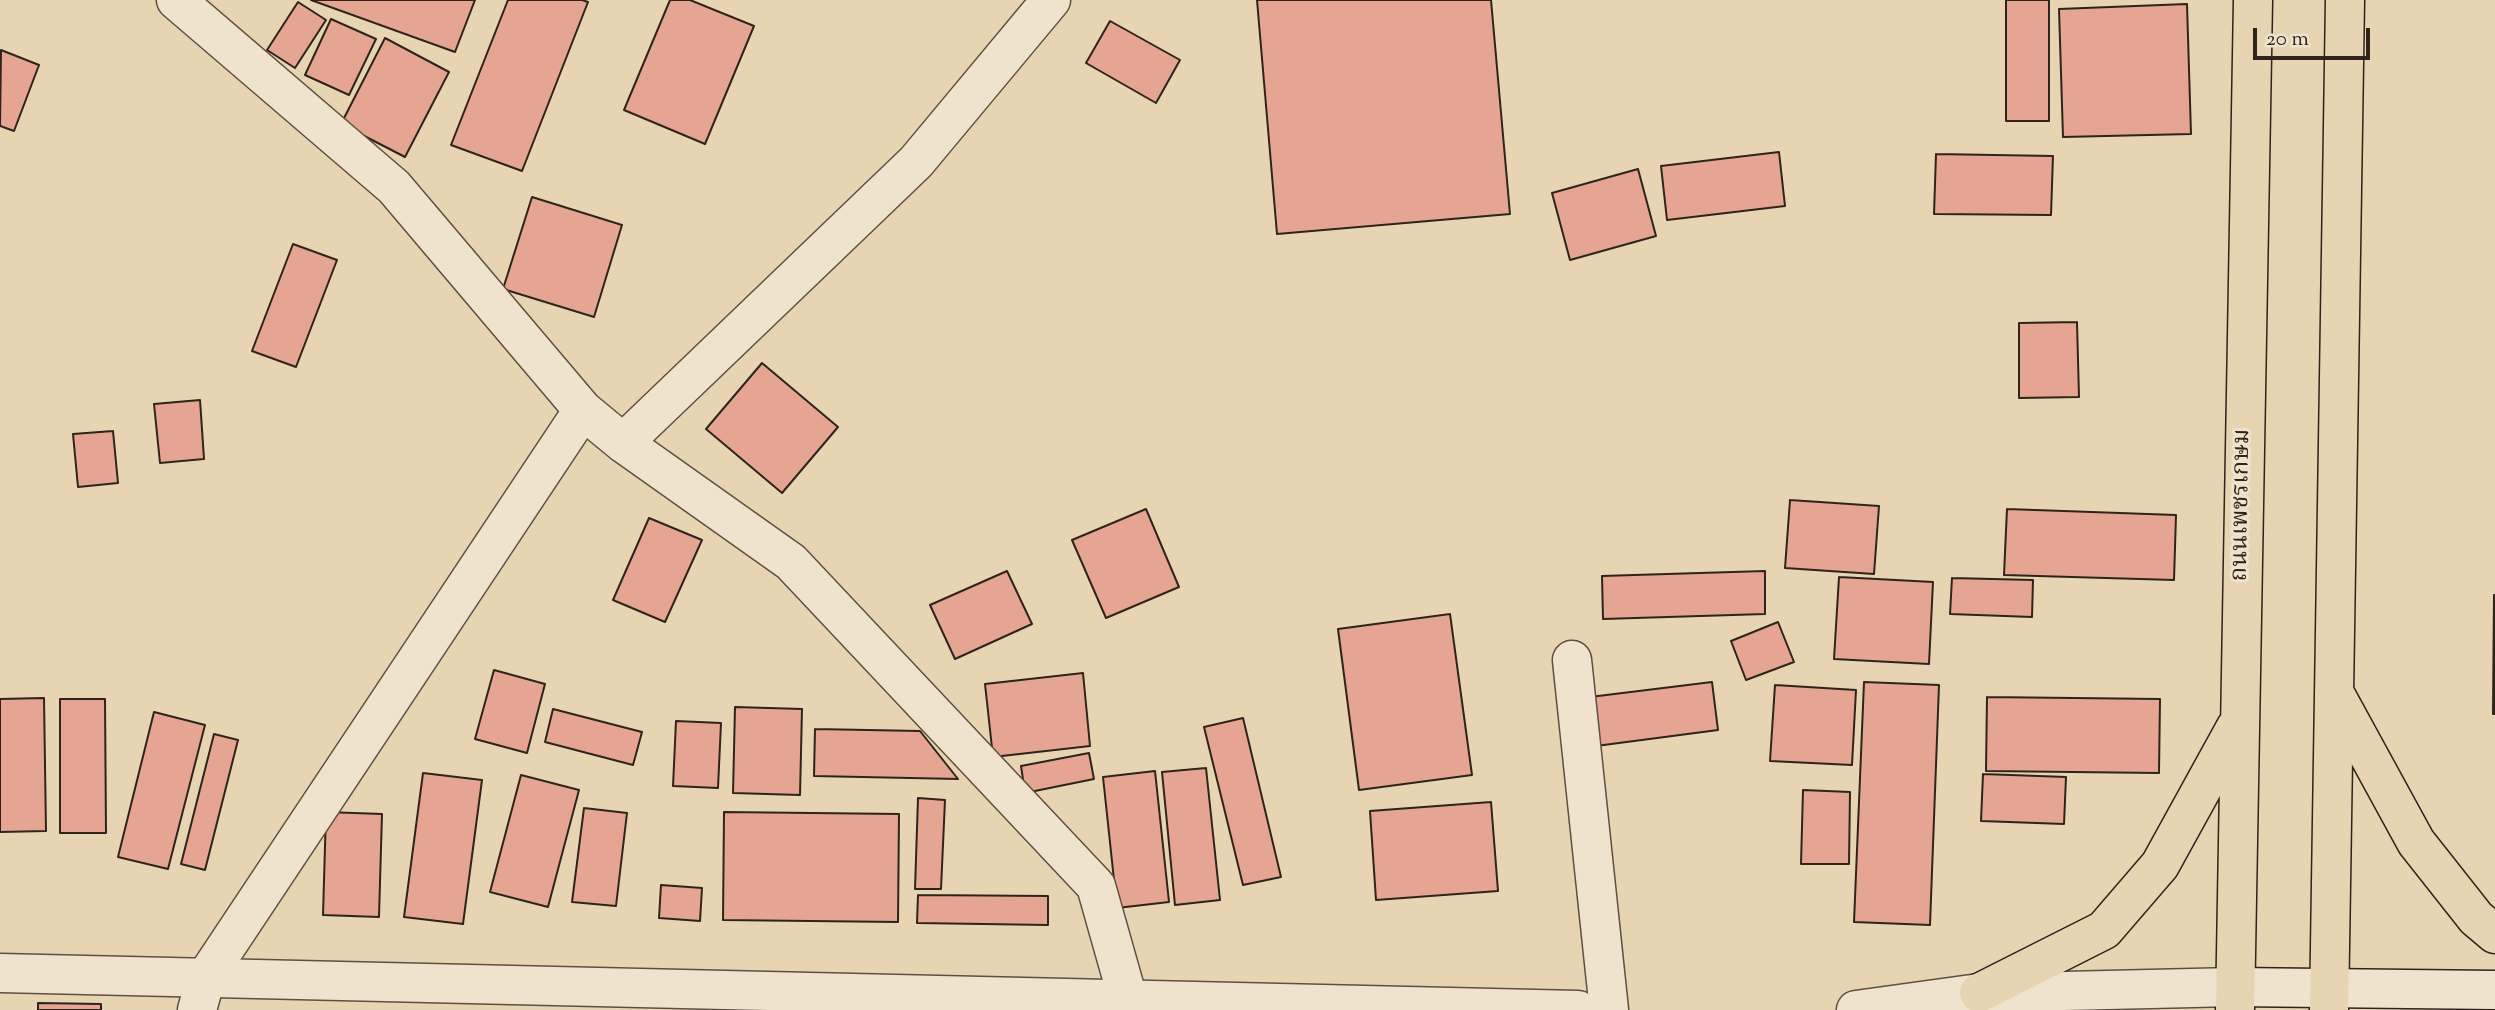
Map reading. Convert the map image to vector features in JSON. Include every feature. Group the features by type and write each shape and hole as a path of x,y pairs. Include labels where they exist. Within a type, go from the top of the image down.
{"highway":[{"name":"ถนนเพชรเกษม","path":"2235,998 2253,0"},
{"path":"2329,999 2345,0"},
{"path":"2333,691 2416,842 2476,919 2495,934"},
{"path":"1979,993 2104,930 2160,865 2239,722"}],"street":[{"path":"176,0 394,187 583,410 623,443 791,562 1096,886 1128,1005"},
{"path":"623,443 916,162 1051,0"},
{"path":"202,994 583,410"},
{"path":"1572,660 1609,1010"},
{"path":"0,973 202,994 1578,1010"},
{"path":"1856,1010 1979,993 2329,999 2495,990"}],"building":[{"path":"311,0 475,0 455,52"},
{"path":"508,0 588,2 522,171 451,145"},
{"path":"670,0 690,0 754,26 705,144 624,110"},
{"path":"1257,0 1491,0 1510,214 1277,234"},
{"path":"2006,0 2049,0 2049,121 2006,121"},
{"path":"298,2 326,20 295,68 267,50"},
{"path":"2187,4 2191,134 2063,137 2059,9"},
{"path":"331,19 376,39 349,95 305,75"},
{"path":"1110,21 1180,60 1156,103 1086,63"},
{"path":"385,38 449,72 405,157 341,124"},
{"path":"1,50 39,65 14,131 0,126"},
{"path":"1779,152 1785,206 1667,220 1661,166"},
{"path":"1936,154 2053,156 2051,215 1934,214"},
{"path":"1638,169 1656,236 1570,260 1552,193"},
{"path":"532,197 622,225 594,317 503,289"},
{"path":"293,244 337,260 296,367 252,351"},
{"path":"2077,322 2079,397 2019,398 2019,323"},
{"path":"762,363 838,427 782,493 706,429"},
{"path":"200,400 204,459 160,463 154,404"},
{"path":"113,431 118,483 78,487 73,434"},
{"path":"1790,500 1879,506 1874,574 1785,568"},
{"path":"1146,509 1179,587 1106,618 1072,540"},
{"path":"2007,509 2176,515 2174,580 2004,575"},
{"path":"649,518 702,540 665,622 613,600"},
{"path":"1007,571 1032,624 955,659 930,605"},
{"path":"1765,571 1765,614 1603,619 1602,576"},
{"path":"1839,577 1933,582 1929,664 1834,659"},
{"path":"1952,578 2033,580 2032,617 1950,614"},
{"path":"2494,595 2495,714 2493,714"},
{"path":"1450,614 1472,775 1359,790 1338,629"},
{"path":"1778,622 1794,662 1746,680 1731,641"},
{"path":"494,670 545,684 527,753 475,739"},
{"path":"1083,673 1090,746 993,757 985,684"},
{"path":"1712,682 1718,730 1596,746 1590,697"},
{"path":"1864,682 1939,685 1930,925 1854,922"},
{"path":"1775,685 1856,690 1852,765 1770,761"},
{"path":"1987,697 2160,699 2159,773 1986,771"},
{"path":"44,698 46,831 0,832 0,699"},
{"path":"60,699 105,699 106,833 60,833"},
{"path":"735,707 802,709 800,795 733,793"},
{"path":"553,709 642,732 633,765 545,742"},
{"path":"154,712 205,725 168,869 118,857"},
{"path":"1243,718 1281,877 1243,885 1204,727"},
{"path":"676,721 721,723 718,788 673,786"},
{"path":"815,729 920,731 958,779 814,776"},
{"path":"214,734 238,740 205,870 181,864"},
{"path":"1089,753 1094,779 1025,793 1021,766"},
{"path":"1206,768 1220,900 1175,905 1162,772"},
{"path":"1155,771 1169,902 1117,908 1103,777"},
{"path":"423,773 482,780 463,924 404,917"},
{"path":"1983,774 2066,777 2064,824 1981,821"},
{"path":"521,775 579,790 548,907 490,892"},
{"path":"1803,790 1850,792 1849,864 1801,864"},
{"path":"918,798 945,800 941,889 915,889"},
{"path":"1491,802 1498,891 1376,900 1370,811"},
{"path":"584,808 627,813 616,906 572,902"},
{"path":"326,812 382,814 379,917 323,915"},
{"path":"724,812 899,814 898,922 723,920"},
{"path":"661,885 702,888 700,921 659,918"},
{"path":"918,895 1048,896 1048,925 917,923"},
{"path":"38,1003 101,1004 101,1010 38,1010"}]}
